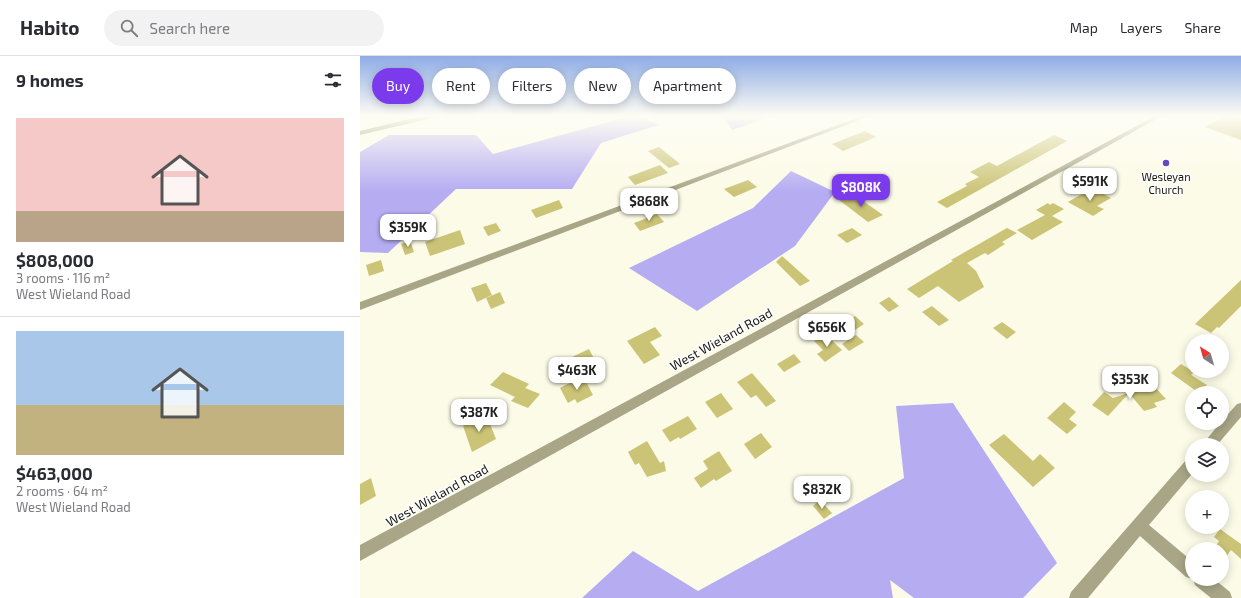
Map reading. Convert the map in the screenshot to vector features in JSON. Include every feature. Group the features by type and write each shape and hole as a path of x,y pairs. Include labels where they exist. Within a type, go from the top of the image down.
{"street":[{"path":"360,306 799,141"},
{"name":"West Wieland Road","path":"360,553 1113,141"},
{"path":"1215,438 1241,408"},
{"path":"1077,598 1185,472"},
{"path":"1138,526 1185,565"},
{"path":"1209,586 1224,598"}],"shaded area":[{"path":"378,141 482,141 493,154 539,141 606,141 601,143 572,189 456,189 388,253 360,252 360,152"},
{"path":"791,171 835,192 795,246 697,311 629,268 753,208"},
{"path":"953,403 1057,563 1023,598 914,598 890,580 893,598 582,598 633,551 698,591 904,478 896,406"}],"building":[{"path":"839,141 866,141 843,151 832,144"},
{"path":"1042,141 1066,141 947,208 937,202 967,186 965,184 979,177 970,172 989,162 997,166"},
{"path":"659,147 680,164 669,168 648,151"},
{"path":"660,165 668,173 635,185 628,177"},
{"path":"748,180 757,187 734,197 724,189"},
{"path":"1092,188 1111,198 1097,206 1104,209 1093,216 1068,202"},
{"path":"853,194 883,215 868,222 839,200"},
{"path":"559,200 563,208 536,218 531,210"},
{"path":"1048,203 1050,205 1053,203 1064,209 1052,216 1063,222 1032,240 1017,230 1045,215 1036,210"},
{"path":"657,214 664,222 640,231 634,223"},
{"path":"496,223 501,231 488,236 483,227"},
{"path":"852,228 862,235 847,243 837,235"},
{"path":"1007,228 1017,233 1002,242 1005,244 988,255 985,253 967,263 976,271 984,287 959,302 938,286 919,298 907,289 953,261 951,260"},
{"path":"460,230 465,244 430,256 425,242"},
{"path":"410,241 414,252 405,255 401,244"},
{"path":"782,256 810,281 800,286 776,262"},
{"path":"381,260 384,271 369,276 366,265"},
{"path":"1241,280 1241,306 1219,328 1217,327 1211,333 1195,324"},
{"path":"486,283 492,295 477,302 471,288"},
{"path":"500,292 505,303 491,309 486,298"},
{"path":"889,297 899,306 889,312 879,303"},
{"path":"932,306 949,320 939,326 922,312"},
{"path":"855,316 864,324 855,330 846,322"},
{"path":"1002,322 1016,332 1007,339 993,328"},
{"path":"655,327 662,336 650,342 660,355 644,364 627,341"},
{"path":"825,334 842,350 825,362 817,354 823,350 814,341"},
{"path":"856,335 864,342 849,351 842,344"},
{"path":"589,349 599,368 581,376 572,357"},
{"path":"794,354 801,362 784,372 777,364"},
{"path":"1181,364 1185,366 1185,378 1196,378 1207,385 1189,386 1171,373"},
{"path":"503,372 529,384 525,388 540,394 528,408 511,401 515,397 490,385"},
{"path":"752,373 776,401 766,407 756,395 751,398 737,382"},
{"path":"583,376 593,395 577,403 575,399 568,403 560,388"},
{"path":"1153,385 1166,399 1154,403 1157,407 1144,411 1129,393 1108,416 1092,405 1104,392 1113,398"},
{"path":"721,393 733,409 717,418 705,402"},
{"path":"1064,402 1076,412 1069,419 1077,425 1067,434 1047,418"},
{"path":"486,414 496,439 472,452 463,426"},
{"path":"688,416 697,429 680,439 679,437 670,442 662,430"},
{"path":"761,433 772,447 755,459 744,444"},
{"path":"1004,434 1033,461 1040,454 1055,468 1033,487 989,445"},
{"path":"647,441 660,463 664,461 666,471 647,477 639,463 635,465 628,452"},
{"path":"719,451 732,471 716,481 714,479 701,488 694,478 708,469 703,461"},
{"path":"371,478 376,496 360,505 360,484"},
{"path":"820,500 832,513 824,519 813,506"},
{"path":"1216,534 1227,534 1241,544 1241,559 1231,550 1229,553 1229,542 1218,542 1214,537"}],"place":[{"name":"Wesleyan Church","path":"1166,163"}]}
